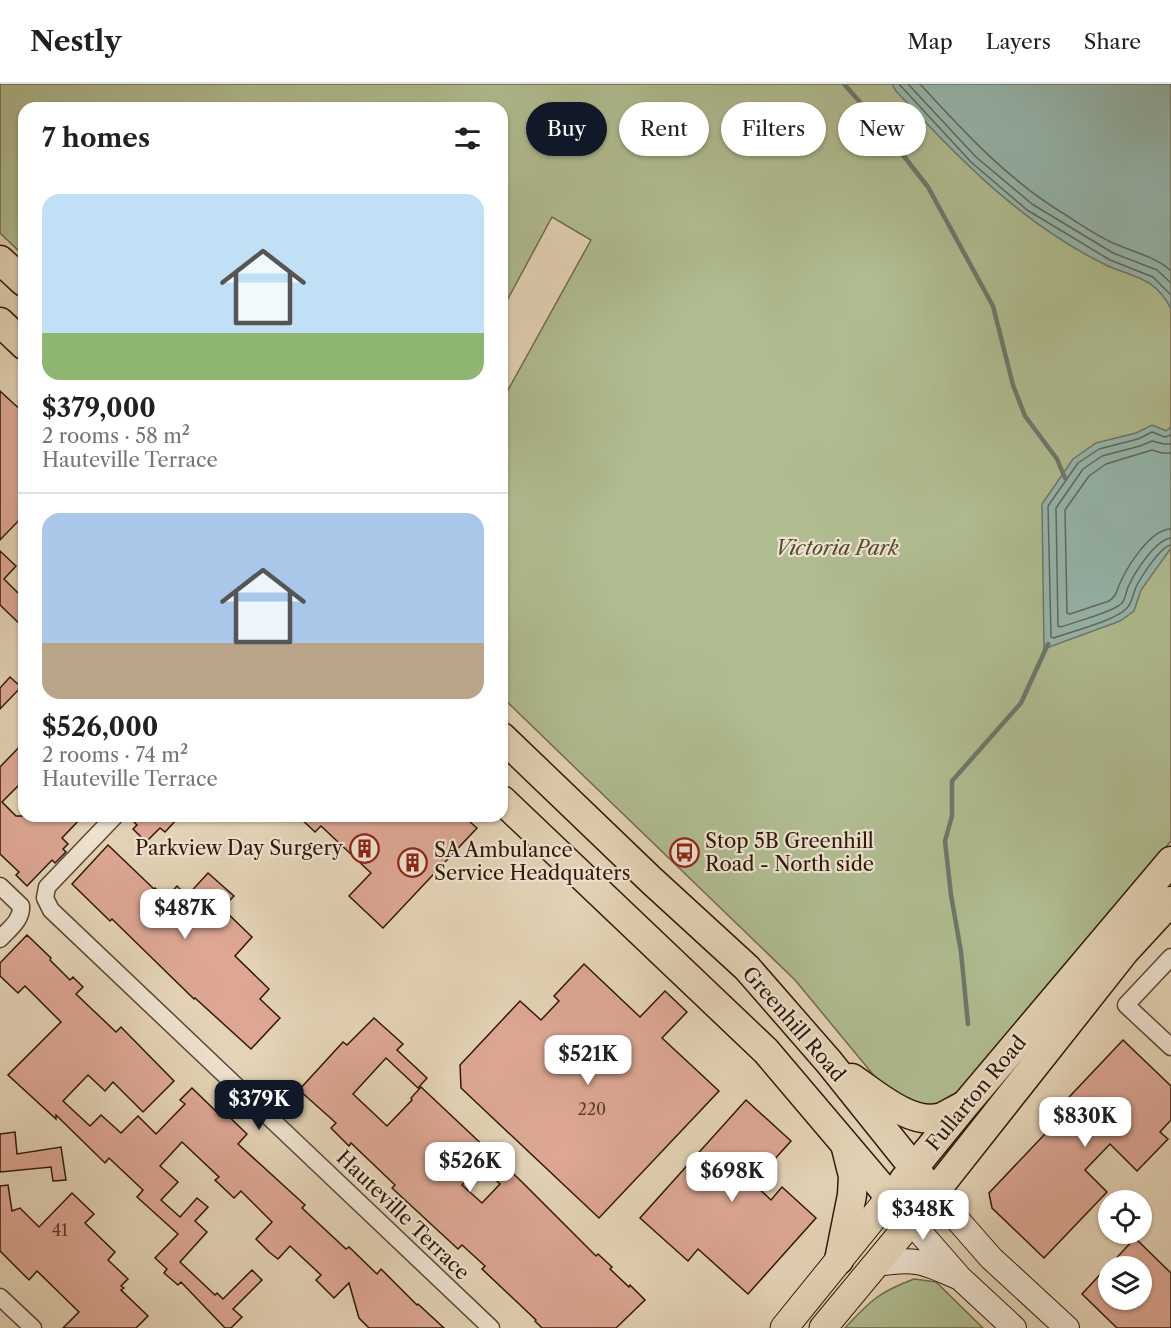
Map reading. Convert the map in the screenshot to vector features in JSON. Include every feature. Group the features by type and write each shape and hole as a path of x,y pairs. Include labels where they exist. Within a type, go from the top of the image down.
{"highway":[{"path":"0,260 18,276"},
{"path":"0,322 18,339"},
{"name":"Greenhill Road","path":"508,743 651,880 747,968 829,1062 934,1193"},
{"name":"Greenhill Road","path":"508,806 766,1051 911,1222"},
{"name":"Fullarton Road","path":"890,1197 1171,861"},
{"name":"Fullarton Road","path":"911,1222 1125,951 1171,901"},
{"path":"829,1062 904,1113 917,1117 940,1118 965,1105"},
{"path":"839,1260 847,1227 854,1176 845,1145"}],"main road":[{"name":"Greenhill Road","path":"934,1193 991,1258 1066,1328"},
{"name":"Fullarton Road","path":"784,1328 890,1197"},
{"name":"Greenhill Road","path":"911,1222 960,1278 1014,1328"},
{"name":"Fullarton Road","path":"823,1328 911,1222"},
{"path":"877,1264 916,1260 960,1278"}],"street":[{"name":"Hauteville Terrace","path":"109,822 47,886 45,898 51,910 491,1328"},
{"path":"0,886 21,906 22,913 0,939"},
{"path":"1171,957 1126,1005 1171,1047"},
{"path":"0,1297 33,1328"}],"green space":[{"name":"Victoria Park","path":"0,84 1171,84 1171,841 953,1100 928,1110 890,1092 795,980 508,703 508,390 591,240 552,217 508,299 508,102 18,102 18,250 0,233"},
{"path":"914,1279 936,1282 983,1328 845,1328 876,1298"}],"water":[{"path":"892,84 1171,84 1171,309 1165,298 1151,284 1075,249 1019,210 968,165 926,122 926,102 907,102"},
{"path":"1152,425 1166,431 1171,427 1171,548 1141,590 1134,611 1120,621 1044,649 1042,504 1073,459 1096,443 1136,433"}],"building":[{"path":"0,391 18,408 18,521 0,540"},
{"path":"0,551 16,566 4,579 18,593 18,622 0,605"},
{"path":"10,677 18,684 18,690 0,709 0,688"},
{"path":"18,748 18,786 2,802 18,816 18,822 77,822 62,838 68,844 63,849 66,852 55,863 52,860 27,886 16,875 19,872 0,854 0,767"},
{"path":"134,822 174,822 165,832 160,828 146,842 133,829 137,825"},
{"name":"SA Ambulance Service Headquaters","path":"304,822 470,822 477,828 383,928 349,896 371,873 321,826 315,832"},
{"path":"108,845 166,898 177,886 187,896 208,873 234,896 222,908 252,937 235,956 269,989 260,999 280,1018 251,1049 194,999 112,919 110,921 72,884"},
{"path":"27,935 70,980 73,977 83,987 76,994 116,1032 121,1027 174,1081 143,1112 113,1082 105,1091 88,1075 63,1101 90,1126 101,1115 121,1133 138,1116 156,1134 185,1104 180,1100 192,1088 222,1117 225,1113 247,1134 238,1144 305,1205 302,1208 377,1274 381,1269 444,1328 369,1328 359,1318 349,1283 334,1298 316,1280 321,1275 290,1246 278,1259 269,1252 256,1239 272,1222 241,1191 234,1198 215,1180 219,1177 182,1142 160,1166 178,1182 161,1200 180,1217 197,1198 208,1207 195,1221 207,1232 180,1262 215,1295 217,1293 223,1299 252,1270 262,1280 233,1309 242,1317 231,1328 225,1328 181,1282 178,1285 164,1273 167,1269 155,1258 178,1234 137,1197 143,1190 109,1158 105,1163 56,1115 56,1119 8,1075 61,1022 25,986 18,993 0,976 0,963"},
{"path":"584,964 640,1017 665,991 687,1012 662,1038 719,1091 599,1218 461,1088 460,1065 520,1001 541,1020 559,1001 554,996"},
{"path":"374,1018 403,1044 397,1050 427,1078 418,1088 386,1058 353,1094 387,1126 421,1087 521,1181 596,1256 598,1254 612,1267 610,1269 645,1300 616,1328 542,1328 482,1269 485,1266 462,1245 458,1249 392,1188 395,1185 351,1143 349,1146 331,1128 336,1123 299,1090 343,1042 347,1045","holes":["480,1166 500,1184 482,1203 462,1185"]},
{"path":"1123,1040 1171,1086 1171,1120 1160,1132 1168,1139 1137,1171 1110,1144 1085,1170 1105,1190 1098,1190 1098,1201 1044,1258 992,1208 989,1193 1061,1117 1055,1112"},
{"path":"746,1100 791,1141 753,1183 771,1200 782,1187 816,1218 748,1294 698,1249 688,1261 640,1218"},
{"path":"15,1132 17,1154 61,1147 66,1180 53,1181 51,1167 0,1172 0,1134"},
{"path":"8,1185 12,1211 20,1208 39,1227 72,1193 94,1214 85,1223 115,1252 108,1260 128,1279 121,1286 124,1288 121,1290 148,1316 136,1328 63,1328 79,1312 37,1271 29,1280 0,1251 0,1186"},
{"path":"1129,1244 1141,1244 1171,1273 1171,1328 1117,1328 1098,1310 1152,1310 1152,1256 1118,1256"},
{"path":"1098,1277 1098,1310 1082,1294"}],"waterway":[{"path":"844,84 928,187 993,306 1013,385 1025,416 1057,459 1065,478"},
{"path":"968,1024 961,952 945,841 952,816 952,781 1021,703 1048,644"}],"place":[{"name":"Parkview Day Surgery","path":"364,848"},
{"name":"Stop 5B Greenhill Road - North side","path":"684,853"},
{"name":"SA Ambulance Service Headquaters","path":"413,862"}]}
